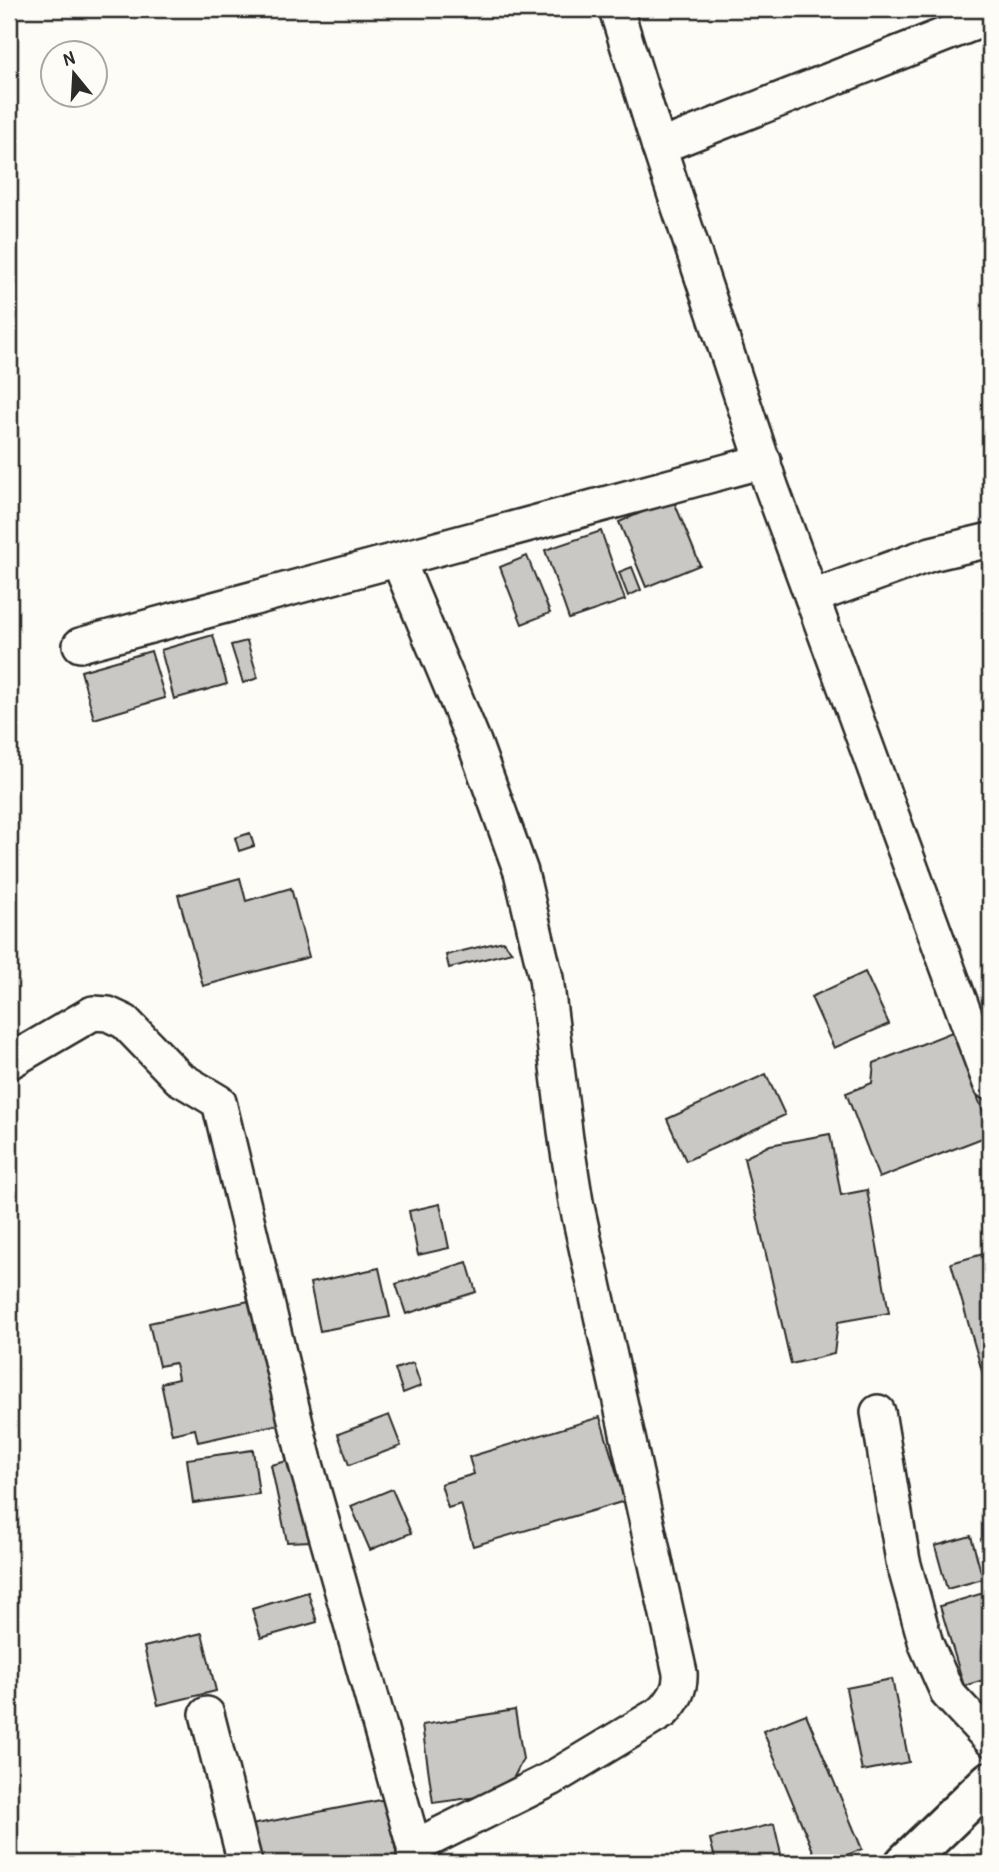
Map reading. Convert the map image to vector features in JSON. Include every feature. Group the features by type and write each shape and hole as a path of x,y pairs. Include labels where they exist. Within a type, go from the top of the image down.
{"main road":[{"path":"905,1863 990,1781"}],"street":[{"path":"616,9 764,461 990,1083"},
{"path":"659,147 990,17"},
{"path":"80,646 764,461"},
{"path":"812,597 931,554 990,540"},
{"path":"9,1062 93,1013 108,1014 125,1022 179,1078 219,1102 304,1457 415,1855 551,1779 664,1711 676,1697 681,1685 681,1673 576,1202 546,978 521,872 474,742 397,560"},
{"path":"878,1412 903,1561 926,1644 948,1694 990,1739"},
{"path":"207,1714 245,1863"}],"building":[{"path":"673,499 700,565 646,587 619,522"},
{"path":"601,531 625,600 569,619 545,550"},
{"path":"527,556 550,613 522,624 500,567"},
{"path":"632,567 641,590 628,596 619,572"},
{"path":"213,635 227,684 174,699 161,650"},
{"path":"247,641 258,678 243,683 231,645"},
{"path":"151,651 165,698 94,719 81,671"},
{"path":"250,833 254,846 239,851 235,838"},
{"path":"240,878 246,901 291,888 309,957 203,986 178,895"},
{"path":"503,941 512,952 449,968 446,955"},
{"path":"865,972 889,1024 834,1048 811,997"},
{"path":"952,1032 990,1135 879,1178 846,1093 872,1083 874,1063"},
{"path":"766,1074 785,1115 686,1161 667,1119"},
{"path":"830,1134 841,1195 867,1190 889,1313 838,1322 834,1354 791,1364 744,1158 770,1145"},
{"path":"440,1204 449,1248 418,1255 409,1211"},
{"path":"990,1252 990,1399 951,1263"},
{"path":"467,1262 476,1292 406,1314 396,1284"},
{"path":"379,1268 390,1317 320,1331 310,1283"},
{"path":"258,1299 284,1423 198,1442 195,1429 172,1434 161,1383 178,1379 175,1363 159,1366 149,1323"},
{"path":"413,1363 421,1386 403,1393 395,1369"},
{"path":"389,1415 401,1446 349,1465 338,1434"},
{"path":"600,1417 625,1501 473,1546 461,1504 448,1508 441,1484 474,1474 469,1457"},
{"path":"253,1450 259,1494 193,1503 187,1459"},
{"path":"304,1457 312,1541 287,1542 271,1465"},
{"path":"392,1489 411,1533 370,1550 351,1506"},
{"path":"971,1536 983,1579 947,1589 935,1546"},
{"path":"990,1536 990,1568 981,1539"},
{"path":"990,1591 990,1678 964,1686 940,1606"},
{"path":"308,1592 317,1622 261,1638 252,1609"},
{"path":"202,1633 216,1691 158,1705 144,1647"},
{"path":"892,1679 909,1762 862,1771 846,1688"},
{"path":"515,1710 523,1759 511,1783 485,1796 433,1803 422,1725"},
{"path":"806,1714 862,1849 827,1863 818,1863 763,1731"},
{"path":"386,1799 398,1863 254,1863 246,1826"},
{"path":"774,1824 783,1863 716,1863 710,1839"}]}
